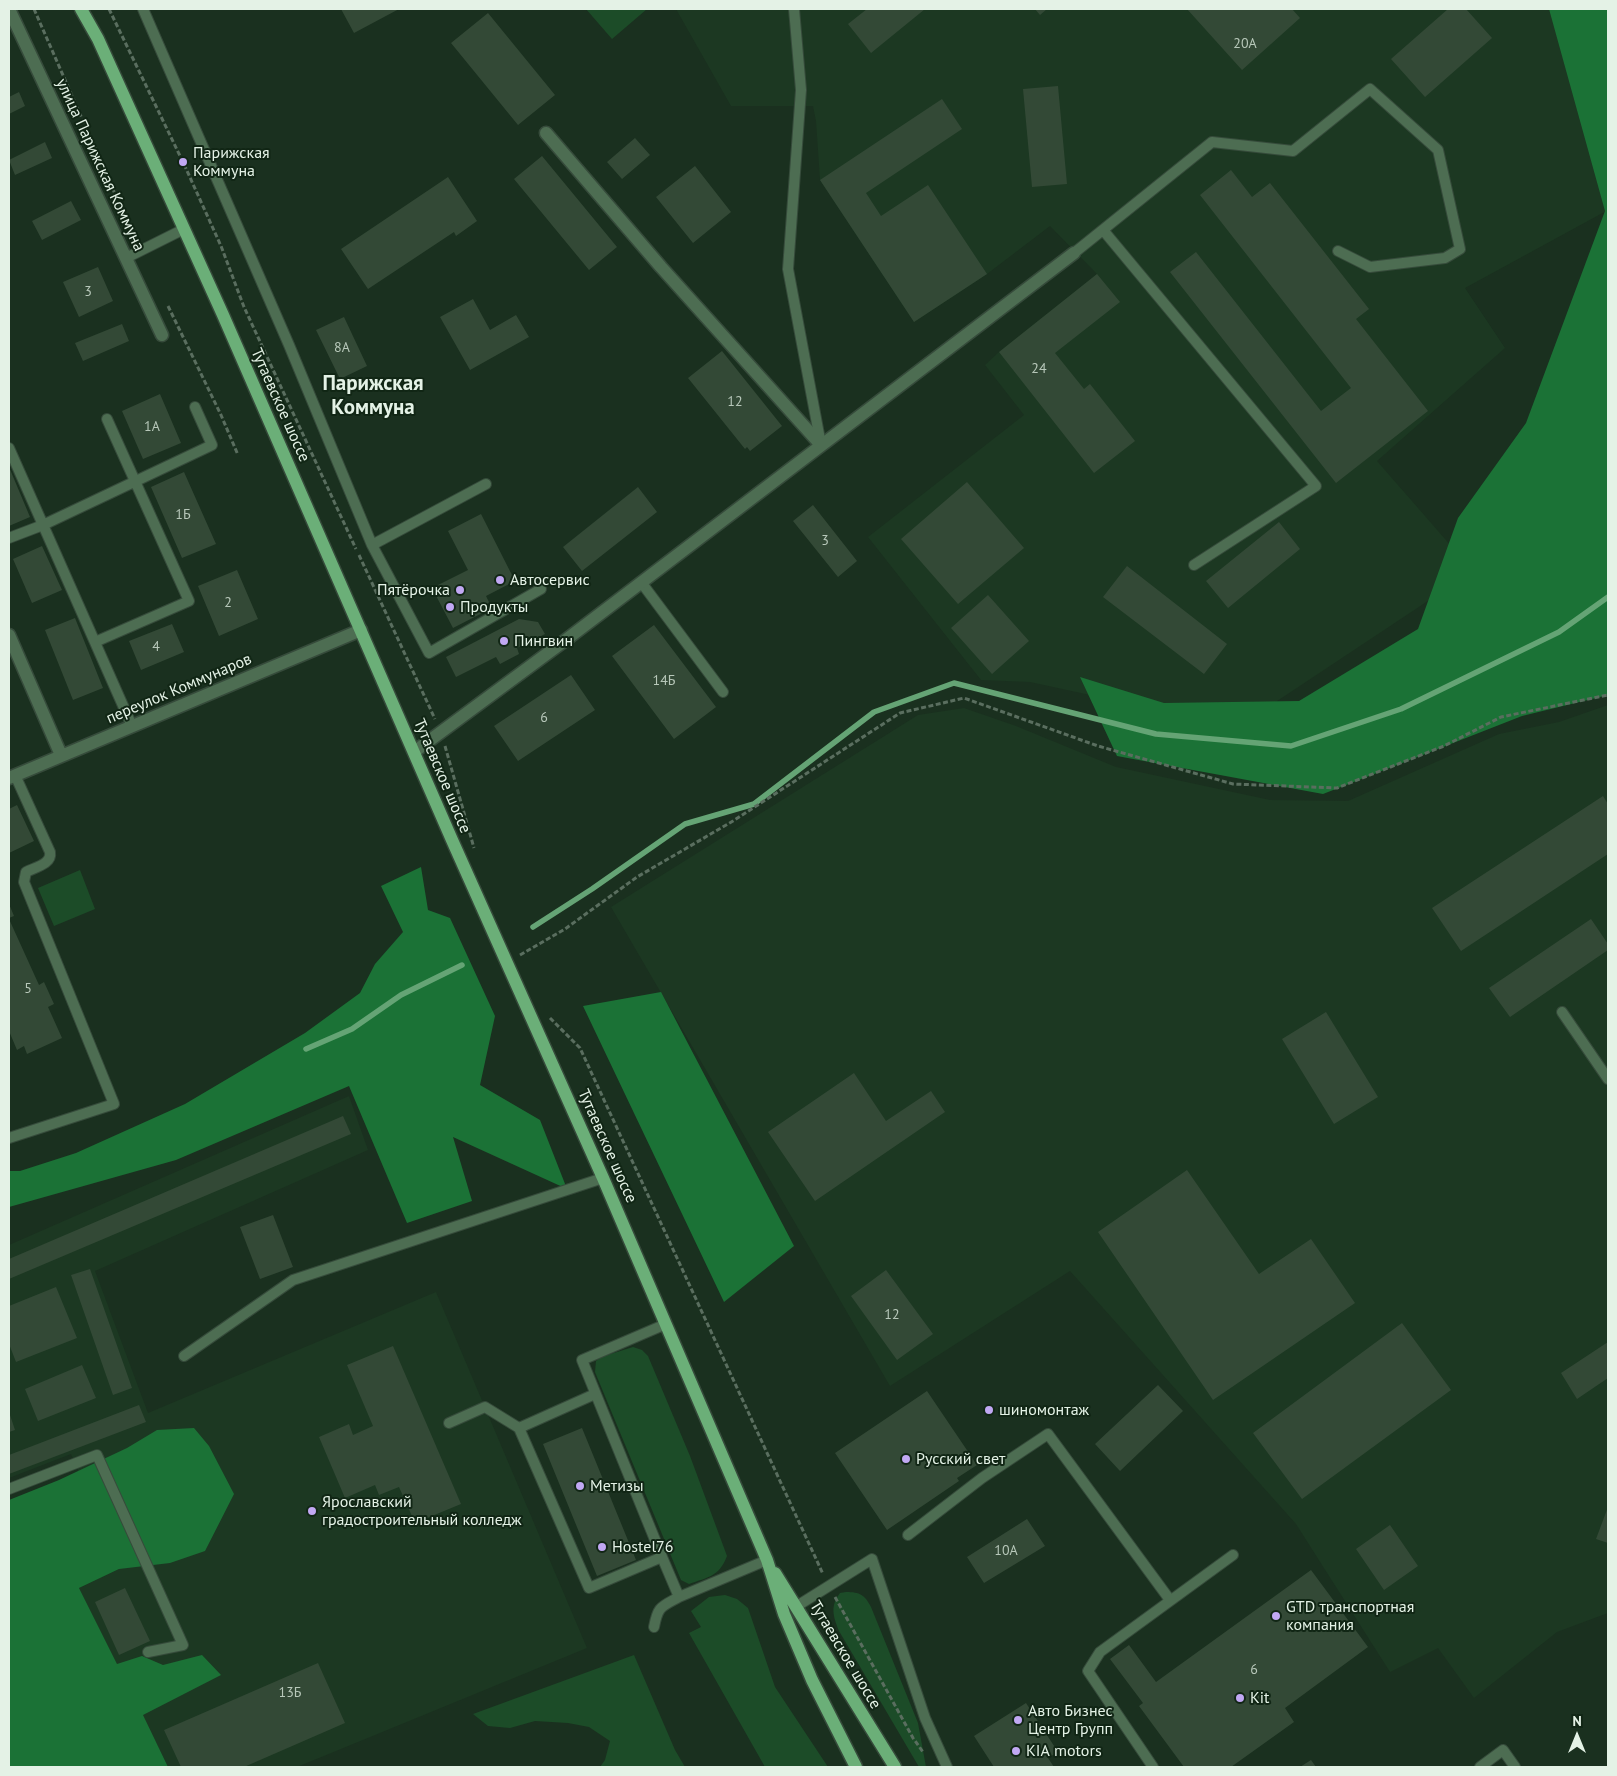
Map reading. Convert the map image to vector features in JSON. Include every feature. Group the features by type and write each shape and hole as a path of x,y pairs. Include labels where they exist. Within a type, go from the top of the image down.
{"main road":[{"name":"Тутаевское шоссе","path":"81,9 98,40 184,229 506,963 604,1178 767,1560 784,1614 812,1680 856,1767"},
{"name":"Тутаевское шоссе","path":"767,1560 895,1767"},
{"path":"784,1614 797,1606"}],"street":[{"name":"улица Парижская Коммуна","path":"9,10 162,335"},
{"path":"546,134 661,267 821,445"},
{"path":"414,752 1074,253"},
{"name":"переулок Коммунаров","path":"12,776 361,630"},
{"path":"9,635 61,756"}],"lane":[{"path":"143,9 289,345 372,545 429,653 541,589"},
{"path":"794,9 801,90 788,269 821,445"},
{"path":"1074,253 1212,142 1292,150 1370,89 1438,150 1460,249 1445,258 1370,266 1338,251"},
{"path":"126,258 184,229"},
{"path":"1103,230 1316,486 1194,565"},
{"path":"9,538 43,525 212,445 195,407"},
{"path":"95,642 189,601 107,419"},
{"path":"9,448 132,726"},
{"path":"372,545 486,484"},
{"path":"640,582 723,692"},
{"path":"9,1138 114,1104 24,882 26,872 48,861 51,856 12,776"},
{"path":"1562,1012 1608,1079"},
{"path":"184,1356 294,1280 604,1178"},
{"path":"666,1324 582,1360 679,1597"},
{"path":"519,1428 595,1394"},
{"path":"449,1423 485,1407 519,1428 589,1588 662,1557"},
{"path":"908,1535 982,1478 1048,1434 1170,1600"},
{"path":"9,1489 97,1455 183,1645 148,1652"},
{"path":"1153,1767 1088,1671 1100,1652 1233,1555"},
{"path":"797,1606 872,1559 925,1718 947,1767"},
{"path":"654,1627 660,1607 679,1597 767,1560"},
{"path":"1480,1767 1503,1750 1515,1767"}],"path":[{"path":"34,9 125,216"},
{"path":"109,9 183,162 220,246 244,307 441,732 475,849"},
{"path":"166,302 238,454"},
{"path":"506,963 565,929 637,877 733,821 900,713 964,698 1098,746 1232,784 1337,788 1444,746 1501,717 1608,695"},
{"path":"517,946 525,963"},
{"path":"549,1018 580,1048 829,1587 913,1738 929,1760"}],"shaded area":[{"path":"586,9 647,9 612,39"},
{"path":"676,9 1552,9 1608,210 1465,288 1505,348 1377,461 1473,571 1238,727 1030,682 981,680 868,537 1024,415 985,365 1097,274 1050,226 987,274 914,322 820,180 816,121 813,106 731,106"},
{"path":"1608,705 1608,1613 1557,1632 1474,1698 1438,1648 1390,1672 1296,1524 1070,1271 890,1386 611,907 918,715 964,708 1016,726 1116,767 1270,800 1348,801 1499,734 1559,722"},
{"path":"80,870 95,909 54,926 38,888"},
{"name":"Ярославский градостроительный колледж","path":"349,1096 368,1150 95,1271 148,1413 436,1292 587,1648 297,1767 168,1767 79,1588 119,1569 71,1454 9,1478 9,1245"},
{"path":"633,1347 642,1350 648,1356 690,1456 727,1556 724,1563 712,1575 689,1584 681,1580 595,1372 596,1361 601,1357"},
{"path":"846,1592 862,1595 871,1607 918,1723 926,1767 919,1767 839,1631 834,1616 834,1607 840,1593"},
{"path":"725,1595 737,1599 748,1608 775,1687 828,1767 765,1767 689,1633 701,1627 691,1611 709,1597"},
{"path":"634,1655 675,1750 685,1767 600,1767 605,1760 610,1741 589,1727 568,1723 535,1721 510,1728 488,1726 473,1714"}],"green space":[{"path":"1549,9 1608,9 1608,695 1522,716 1323,794 1117,756 1080,677 1164,703 1299,701 1418,629 1458,518 1526,423 1605,211"},
{"path":"421,867 428,910 450,918 495,1016 480,1085 540,1120 567,1189 453,1137 472,1201 407,1223 349,1086 176,1160 9,1207 9,1171 20,1171 76,1153 185,1104 305,1033 360,993 375,964 403,932 381,886"},
{"path":"661,992 794,1246 724,1302 583,1006"},
{"path":"194,1428 209,1446 234,1494 205,1551 170,1563 119,1569 79,1588 117,1664 142,1656 163,1665 202,1655 221,1675 143,1715 168,1767 9,1767 9,1500 59,1480 127,1448 157,1430"}],"building":[{"path":"341,9 399,9 354,33"},
{"path":"867,9 925,9 871,53 848,24"},
{"path":"1035,9 1047,9 1040,15"},
{"path":"1187,9 1292,9 1300,18 1242,70"},
{"path":"1448,9 1466,9 1492,38 1425,97 1391,59"},
{"path":"488,13 555,95 518,125 451,43"},
{"path":"1058,86 1067,184 1032,187 1023,89"},
{"path":"19,92 25,106 9,114 9,97"},
{"path":"942,99 962,129 866,193 881,216 928,185 987,274 914,322 820,180"},
{"path":"635,138 650,155 622,179 607,162"},
{"path":"45,142 52,158 15,175 9,160"},
{"path":"542,156 617,247 589,270 514,179"},
{"path":"695,166 731,212 693,243 656,197"},
{"path":"1231,170 1252,197 1270,183 1369,309 1356,319 1428,411 1336,483 1170,272 1196,252 1321,411 1351,388 1200,195"},
{"path":"448,177 477,221 456,236 454,232 368,289 341,249"},
{"path":"71,201 81,220 42,240 32,221"},
{"path":"98,267 113,301 79,317 63,282"},
{"path":"1097,274 1120,302 1055,353 1084,389 1090,384 1135,441 1094,473 999,352"},
{"path":"473,299 490,330 516,315 529,337 470,370 440,317"},
{"path":"344,317 367,366 340,379 316,330"},
{"path":"122,324 129,341 83,361 75,343"},
{"path":"722,351 782,426 750,451 747,447 745,449 688,378"},
{"path":"160,394 181,443 143,459 122,411"},
{"path":"9,467 30,517 9,526"},
{"path":"184,472 216,544 182,558 151,487"},
{"path":"967,482 1024,548 958,604 901,539"},
{"path":"638,487 657,512 582,571 563,547"},
{"path":"813,505 857,561 838,577 793,521"},
{"path":"481,514 515,581 486,596 492,608 453,628 432,588 468,570 448,531"},
{"path":"1279,522 1300,549 1228,608 1206,581"},
{"path":"42,546 62,590 32,603 13,559"},
{"path":"1127,566 1227,644 1204,674 1103,597"},
{"path":"237,570 258,619 219,636 198,586"},
{"path":"988,595 1029,641 992,674 951,628"},
{"path":"75,618 103,688 73,700 45,630"},
{"name":"Пингвин","path":"519,619 538,622 545,634 517,648 519,654 500,664 496,657 456,677 446,657"},
{"path":"172,624 184,652 141,670 129,641"},
{"path":"654,625 716,707 674,739 612,656"},
{"path":"571,675 595,710 518,761 494,726"},
{"path":"1603,796 1608,804 1608,854 1461,951 1432,908"},
{"path":"17,805 34,841 9,853 9,809"},
{"path":"9,904 14,916 9,918"},
{"path":"9,919 39,985 44,982 54,1004 48,1007 62,1038 27,1054 24,1046 17,1050 9,1031"},
{"path":"1591,919 1608,944 1608,950 1510,1017 1489,988"},
{"path":"1326,1012 1378,1097 1334,1124 1282,1039"},
{"path":"854,1073 886,1121 931,1091 945,1112 815,1201 768,1132"},
{"path":"343,1116 351,1134 9,1279 9,1259"},
{"path":"1187,1170 1259,1274 1311,1239 1355,1303 1213,1400 1098,1232"},
{"path":"273,1215 293,1267 260,1279 240,1227"},
{"path":"90,1269 132,1388 113,1395 71,1275"},
{"path":"886,1270 933,1334 897,1360 851,1296"},
{"path":"56,1287 77,1338 16,1362 9,1344 9,1306"},
{"path":"1402,1323 1451,1390 1302,1499 1253,1433"},
{"path":"1608,1342 1608,1378 1577,1399 1561,1373"},
{"path":"393,1346 461,1504 415,1523 399,1487 379,1495 375,1485 345,1498 319,1437 349,1424 353,1435 373,1426 347,1365"},
{"path":"82,1365 96,1398 38,1421 25,1389"},
{"path":"1158,1385 1183,1411 1120,1471 1095,1444"},
{"name":"Русский свет","path":"927,1391 977,1465 957,1478 959,1481 887,1530 835,1453"},
{"path":"139,1405 146,1422 9,1474 9,1455"},
{"path":"9,1412 15,1430 9,1432"},
{"path":"582,1428 636,1560 597,1576 543,1444"},
{"path":"1608,1507 1608,1543 1596,1539"},
{"path":"1027,1519 1045,1546 984,1583 967,1557"},
{"path":"1390,1525 1418,1566 1384,1590 1356,1549"},
{"path":"1311,1570 1368,1647 1285,1708 1294,1722 1231,1767 1184,1767 1139,1706 1143,1703 1110,1659 1129,1645 1156,1682"},
{"path":"125,1588 150,1641 119,1655 95,1602"},
{"path":"318,1663 345,1723 244,1767 181,1767 164,1730"},
{"name":"Авто Бизнес Центр Групп","path":"1026,1703 1058,1752 1048,1758 1054,1767 994,1767 974,1736"},
{"path":"1311,1760 1316,1767 1300,1767"}],"waterway":[{"path":"533,927 592,889 685,824 754,804 874,712 954,683 1156,734 1291,746 1401,709 1559,632 1608,597"},
{"path":"306,1049 352,1029 401,995 462,965"}],"place":[{"name":"Парижская Коммуна","path":"183,162"},
{"name":"Автосервис","path":"500,580"},
{"name":"Пятёрочка","path":"460,590"},
{"name":"Продукты","path":"450,607"},
{"name":"Пингвин","path":"504,641"},
{"name":"шиномонтаж","path":"989,1410"},
{"name":"Русский свет","path":"906,1459"},
{"name":"Метизы","path":"580,1486"},
{"name":"Ярославский градостроительный колледж","path":"312,1511"},
{"name":"Hostel76","path":"602,1547"},
{"name":"GTD транспортная компания","path":"1276,1616"},
{"name":"Kit","path":"1240,1698"},
{"name":"Авто Бизнес Центр Групп","path":"1018,1720"},
{"name":"KIA motors","path":"1016,1751"}],"district":[{"name":"Парижская Коммуна","path":"373,396"}]}
